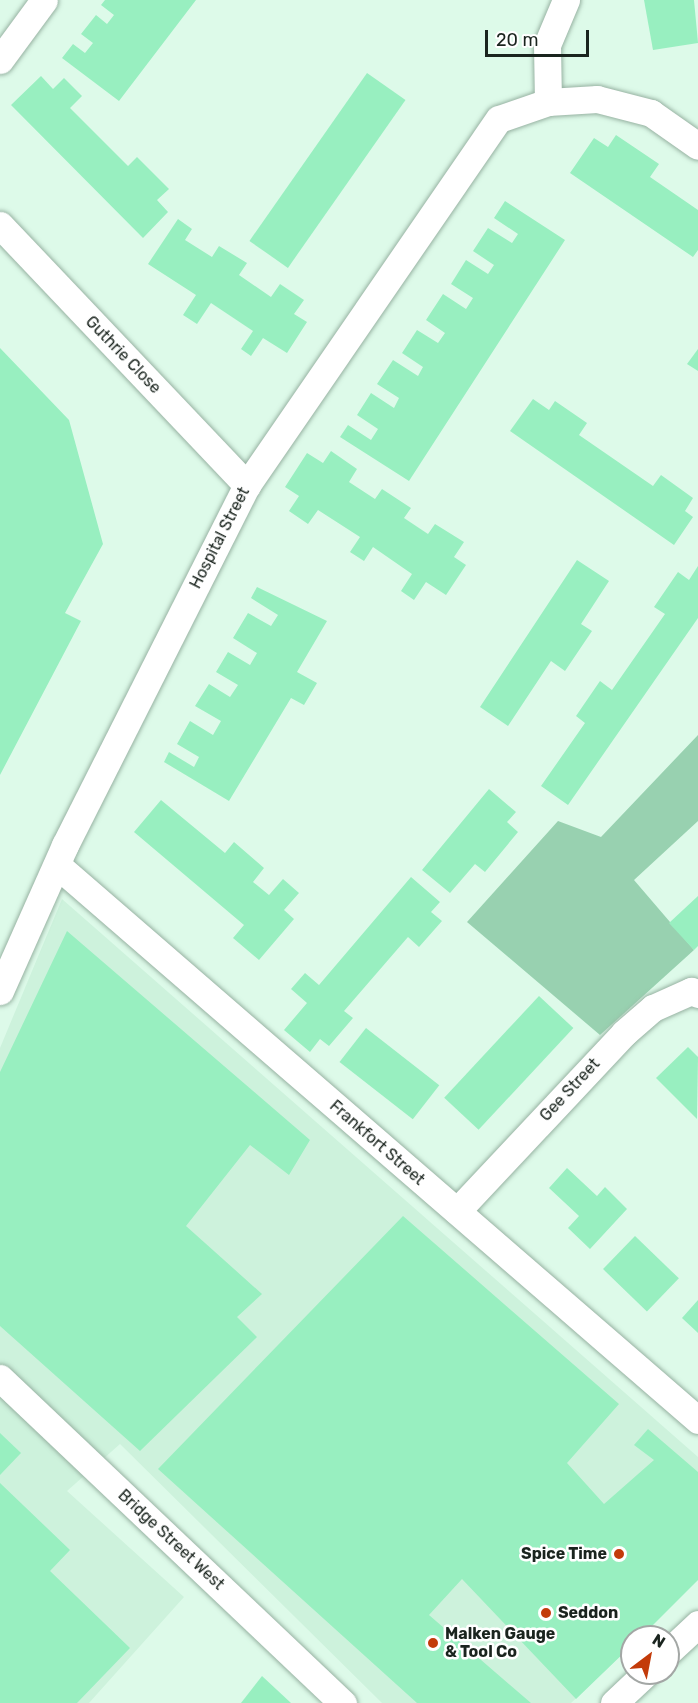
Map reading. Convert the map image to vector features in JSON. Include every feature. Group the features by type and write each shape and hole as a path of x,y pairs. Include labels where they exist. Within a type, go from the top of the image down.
{"street":[{"path":"0,60 44,0"},
{"path":"566,0 547,45 548,102 597,99 651,113 698,146"},
{"name":"Hospital Street","path":"0,991 57,865 247,485 499,119 548,102"},
{"name":"Guthrie Close","path":"0,225 247,485"},
{"name":"Frankfort Street","path":"57,865 698,1420"},
{"name":"Gee Street","path":"457,1211 624,1033 653,1008 691,990 698,994"},
{"name":"Bridge Street West","path":"0,1378 343,1703"},
{"path":"680,1641 698,1624"},
{"path":"614,1703 633,1685"}],"shaded area":[{"path":"698,735 698,821 634,880 694,950 600,1035 467,922 558,821 601,837"},
{"path":"62,899 698,1457 698,1580 646,1625 620,1625 620,1656 571,1703 382,1703 120,1444 67,1491 184,1597 89,1703 0,1703 0,1048"}],"building":[{"path":"105,0 196,0 119,101 62,58 73,44 85,53 93,43 81,34 96,15 107,24 114,15 101,5"},
{"path":"644,0 694,0 698,43 653,50"},
{"path":"367,73 406,100 288,268 249,241"},
{"path":"41,76 53,89 64,78 82,96 70,108 128,166 137,157 169,189 157,200 168,212 143,238 11,105"},
{"path":"616,135 659,164 650,177 698,210 698,250 693,257 570,173 594,138 608,147"},
{"path":"505,201 565,240 409,481 340,437 348,425 371,440 378,429 357,415 371,393 394,408 399,398 377,384 393,360 418,376 423,367 402,353 417,330 438,343 445,333 426,320 443,294 466,309 473,298 451,284 466,260 488,274 494,265 473,251 488,228 512,243 518,234 494,218"},
{"path":"178,219 192,229 185,240 212,257 219,246 247,263 239,275 271,297 280,284 304,300 294,314 307,322 287,353 263,338 251,356 241,349 253,331 211,303 197,324 183,315 196,295 148,264"},
{"path":"0,348 69,420 103,544 65,613 81,621 0,775"},
{"path":"698,349 698,371 687,364"},
{"path":"533,399 549,410 555,401 587,423 579,435 653,486 661,475 693,498 685,511 693,517 674,545 510,431"},
{"path":"331,451 357,469 349,482 375,499 382,489 411,508 404,518 428,534 435,524 464,542 454,557 466,565 446,595 426,582 414,600 401,591 412,574 373,547 364,561 350,552 360,537 318,510 308,524 289,511 299,496 285,487 307,453 323,463"},
{"path":"577,560 609,581 581,624 592,631 565,671 551,661 508,726 480,707"},
{"path":"698,566 698,618 568,805 541,786 585,723 576,716 600,681 612,690 665,614 654,607 678,572 689,580"},
{"path":"257,587 327,621 297,672 317,683 304,705 291,698 229,801 164,762 169,752 194,767 199,757 177,744 190,721 213,735 221,721 195,706 209,684 230,697 238,685 216,672 228,652 250,665 257,653 233,638 248,613 271,626 278,615 251,598"},
{"path":"489,789 516,812 507,822 518,832 485,872 475,864 450,893 422,870"},
{"path":"161,800 225,853 234,842 264,868 253,882 269,895 283,879 299,893 284,910 294,919 259,960 233,938 244,925 134,832"},
{"path":"411,877 440,902 431,912 442,921 419,947 408,937 344,1011 353,1018 329,1046 320,1039 310,1052 284,1030 307,1003 291,989 305,973 319,985"},
{"path":"698,896 698,946 694,950 669,923"},
{"path":"67,931 310,1140 289,1175 250,1145 186,1226 262,1294 237,1317 257,1337 140,1451 0,1326 0,1072"},
{"path":"539,996 573,1028 479,1130 444,1098"},
{"path":"366,1028 439,1085 413,1119 340,1062"},
{"path":"688,1047 698,1057 697,1119 656,1078"},
{"path":"567,1168 597,1196 605,1187 627,1209 590,1249 568,1228 579,1216 549,1188"},
{"path":"403,1216 619,1404 567,1463 604,1504 654,1460 634,1445 648,1429 698,1472 698,1580 653,1625 620,1625 620,1657 576,1699 462,1579 429,1615 531,1703 417,1703 158,1469"},
{"path":"635,1236 679,1278 647,1311 603,1269"},
{"path":"698,1300 698,1333 682,1318"},
{"path":"0,1433 21,1453 0,1475"},
{"path":"0,1483 70,1550 50,1571 130,1648 77,1703 0,1703"},
{"path":"262,1676 291,1703 241,1703"}],"place":[{"name":"Spice Time","path":"619,1554"},
{"name":"Seddon","path":"546,1613"},
{"name":"Malken Gauge & Tool Co","path":"433,1643"}]}
